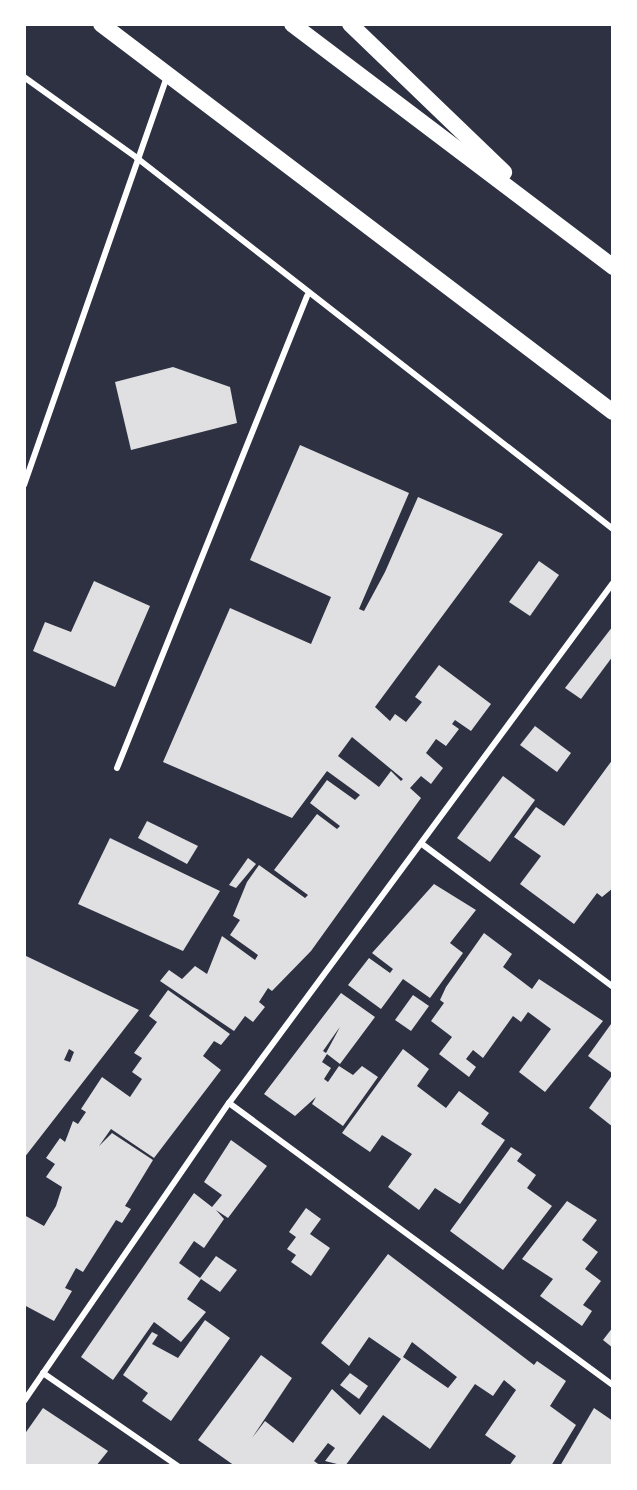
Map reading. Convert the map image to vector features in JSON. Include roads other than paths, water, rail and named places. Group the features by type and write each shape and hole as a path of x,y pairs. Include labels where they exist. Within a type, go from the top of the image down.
{"highway":[{"path":"101,24 613,412"},
{"path":"292,24 613,267"},
{"path":"350,24 559,224"}],"street":[{"path":"24,485 136,158 168,73"},
{"path":"24,77 136,158 308,296 613,529"},
{"path":"117,768 308,296"},
{"path":"24,1401 229,1103 613,583"},
{"path":"422,844 613,987"},
{"path":"229,1103 613,1385"},
{"path":"44,1373 178,1466"}]}
